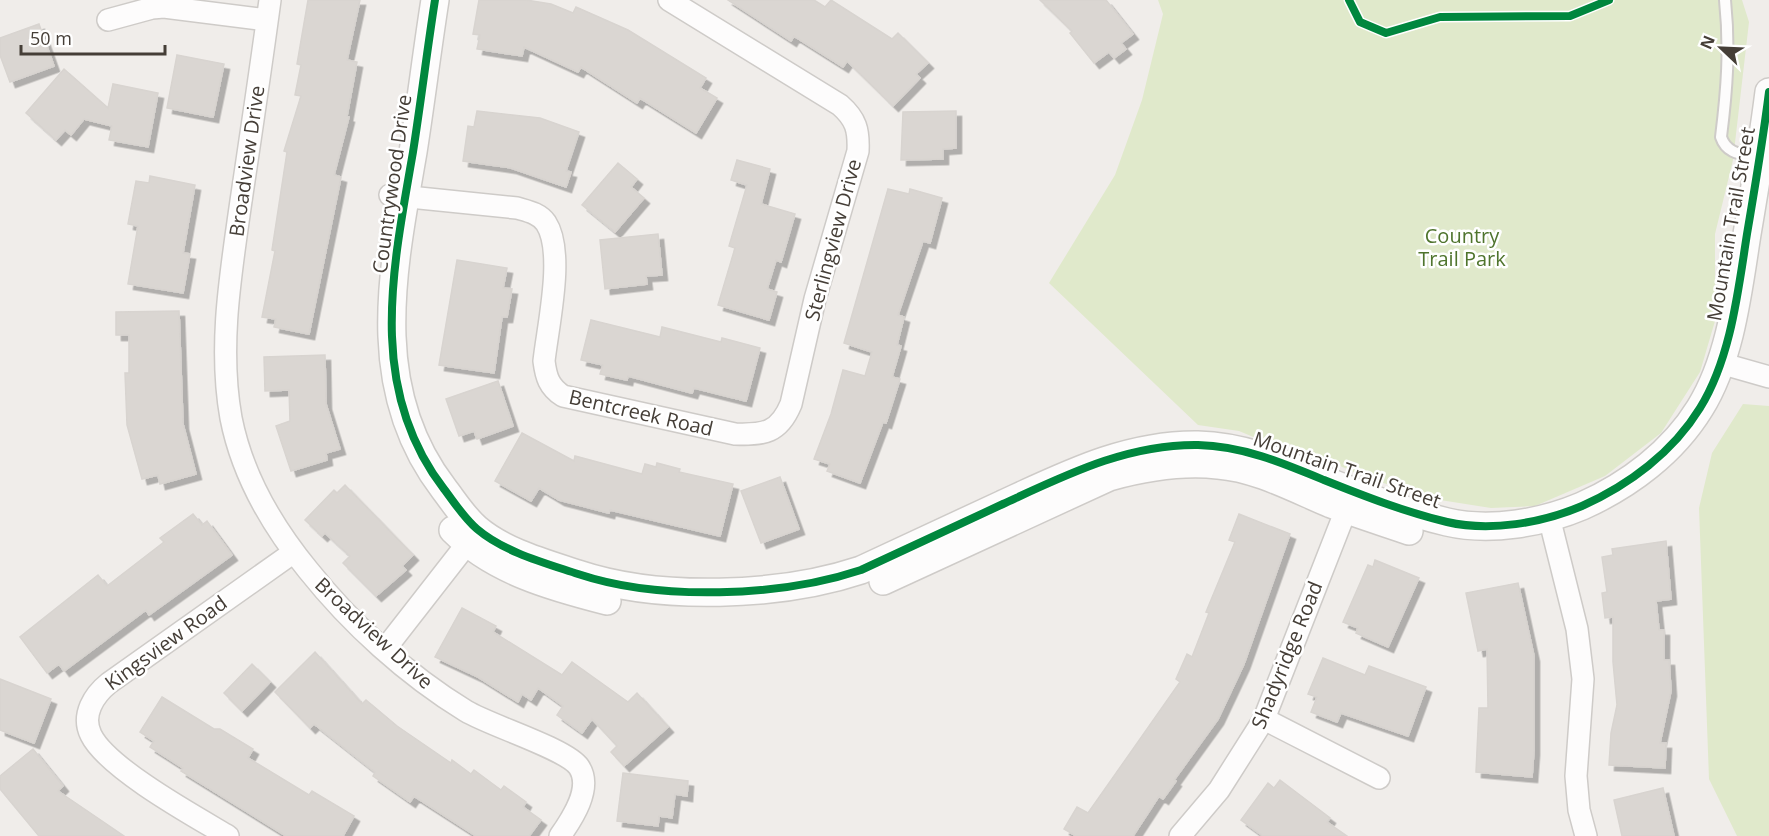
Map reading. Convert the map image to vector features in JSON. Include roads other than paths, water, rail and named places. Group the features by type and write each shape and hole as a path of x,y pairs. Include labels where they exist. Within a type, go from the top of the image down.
{"street":[{"name":"Countrywood Drive","path":"398,195 419,0"},
{"name":"Countrywood Drive","path":"435,0 398,195 378,270 374,322 380,393 398,448 422,488 452,528 473,537"},
{"name":"Sterlingview Drive","path":"669,0 840,105 855,119 859,134 858,151 818,288 791,404 784,421 773,429"},
{"path":"108,20 164,7 269,10"},
{"name":"Broadview Drive","path":"269,10 227,308 226,378 231,419 244,464 268,512 294,552 337,604 385,649 436,692 470,713 513,734 560,752 579,766 583,776 583,789 574,814 560,836"},
{"name":"Mountain Trail Street","path":"473,537 489,559 566,591 612,602 667,608 764,609 833,600 867,588 1109,477 1141,468 1181,464 1232,467 1349,500 1414,532 1470,543 1514,541 1552,525 1595,514 1640,489 1677,454 1709,412 1745,312 1764,156 1769,92"},
{"name":"Bentcreek Road","path":"398,195 517,208 533,213 546,223 555,245 556,270 544,361 546,375 553,389 563,396 735,434 753,435 773,429"},
{"path":"1727,366 1769,377"},
{"name":"Shadyridge Road","path":"1180,836 1219,790 1264,719 1349,500"},
{"path":"1552,525 1577,628 1583,679 1575,776 1579,810 1586,836"},
{"path":"385,649 473,537"},
{"name":"Kingsview Road","path":"228,836 107,756 91,735 87,724 88,713 92,701 109,683 294,552"},
{"path":"1264,719 1379,778"}],"lane":[{"path":"1725,0 1730,41 1729,73 1721,138 1724,146 1732,152 1764,156"}],"park label":[{"name":"Country Trail Park","path":"1462,248"}]}
